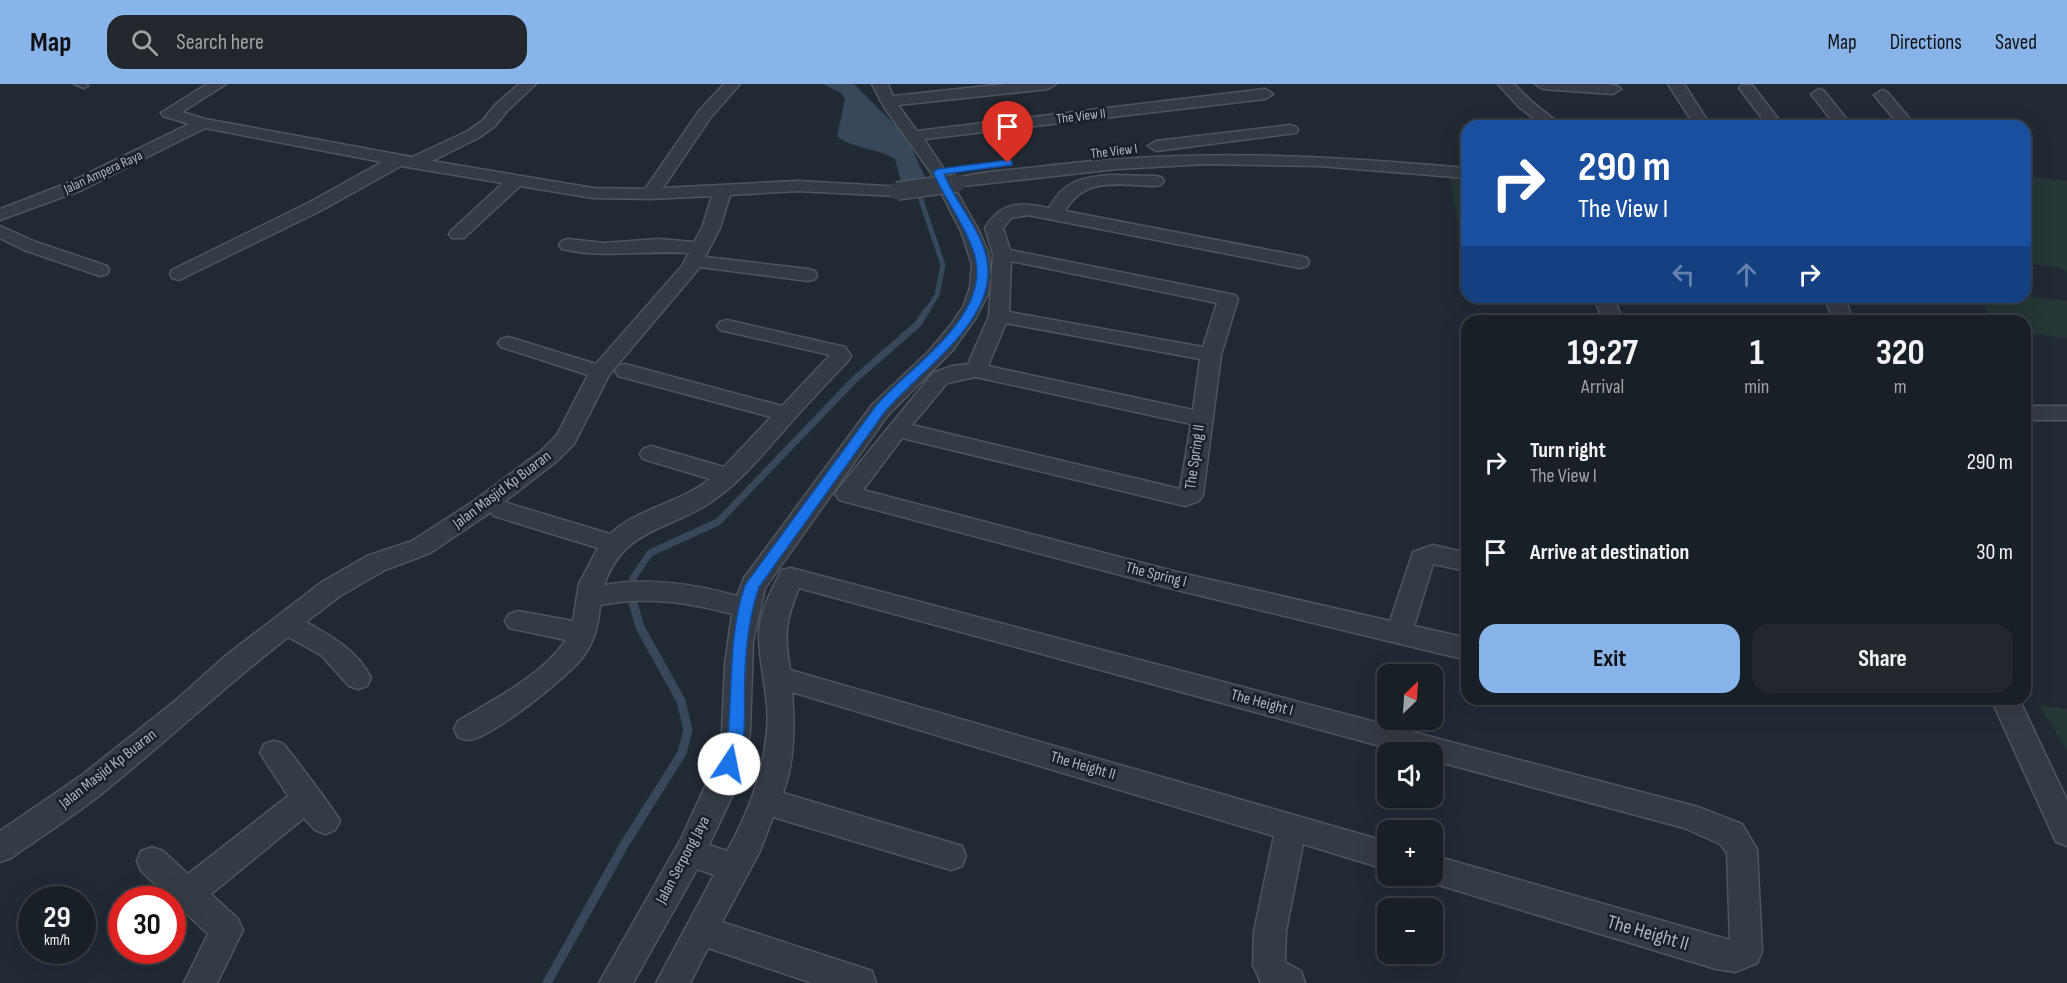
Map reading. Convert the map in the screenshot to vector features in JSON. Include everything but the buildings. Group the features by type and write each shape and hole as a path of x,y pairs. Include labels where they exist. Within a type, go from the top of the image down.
{"street":[{"path":"218,84 169,113 203,123 593,193 650,194 798,186 897,191 1088,166 1203,159 1318,161 1461,172"},
{"path":"179,274 406,161 474,134 489,123 501,108 528,84"},
{"path":"650,194 705,114 732,84"},
{"name":"Jalan Serpong Jaya","path":"615,983 699,836 729,764 737,725 737,673 745,608 753,585 880,410 889,399 931,362 953,337 980,290 981,256 972,233 945,190 938,172 888,101 880,84"},
{"path":"888,101 1048,84"},
{"path":"1506,84 1525,104 1546,120"},
{"path":"1543,84 1613,89"},
{"path":"1676,84 1699,120"},
{"path":"1748,88 1772,120"},
{"name":"The View II","path":"913,136 1251,92"},
{"path":"1819,94 1839,120"},
{"path":"1882,95 1903,120"},
{"name":"Jalan Ampera Raya","path":"0,215 76,186 203,123"},
{"name":"The View I","path":"938,172 1290,130"},
{"path":"458,234 516,180"},
{"path":"1054,214 1064,197 1078,187 1101,182 1155,182"},
{"name":"Jalan Masjid Kp Buaran","path":"0,848 92,784 286,623 331,589 369,567 421,547 482,507 549,456 566,439 600,372 698,254 711,228 723,190"},
{"path":"897,429 940,378 952,373 976,370 999,316 1002,254 994,228 999,218 1007,212 1019,210 1054,214 1299,262"},
{"path":"0,231 30,246 100,270"},
{"path":"568,245 604,249 658,244 808,275"},
{"path":"1002,254 1228,298 1211,355 1203,419"},
{"path":"999,316 1211,355"},
{"path":"468,729 527,693 549,676 584,633 597,595 596,574 614,544 637,527 709,493 841,356 840,353 727,326"},
{"path":"953,337 987,344"},
{"path":"508,343 600,372"},
{"name":"The Spring II","path":"897,429 1185,498 1191,495 1203,419 976,370"},
{"path":"625,371 786,414"},
{"path":"2031,413 2067,413"},
{"name":"The Spring I","path":"897,429 847,494 1178,581 1461,648"},
{"path":"651,454 727,476"},
{"path":"502,510 614,544"},
{"path":"1400,634 1422,558 1433,554 1461,561"},
{"name":"The Height I","path":"778,677 772,638 775,615 791,578 1688,816 1731,834"},
{"path":"597,595 661,591 698,596 745,608"},
{"path":"518,621 584,633"},
{"path":"286,623 330,648 358,678"},
{"path":"672,983 748,841 773,781 781,729 778,677"},
{"name":"The Height II","path":"778,677 1377,853"},
{"path":"2008,705 2067,832"},
{"path":"187,894 316,810 274,753"},
{"path":"764,801 951,856"},
{"path":"1288,983 1274,974 1269,965 1270,932 1291,827"},
{"name":"The Height II","path":"1443,872 1716,953 1741,956 1746,952 1742,849 1731,834"},
{"path":"689,852 734,868"},
{"path":"152,861 227,930 200,983"},
{"path":"701,930 860,983"}],"shaded area":[{"path":"1450,176 1461,177 1461,241"},
{"path":"2031,177 2067,181 2067,273 2064,269 2031,264"},
{"path":"2031,297 2067,301 2067,339 2031,333 2031,315 1989,315 1982,303 2031,303"},
{"path":"2039,705 2067,709 2067,750"}],"water":[{"path":"823,84 854,84 900,130 926,179 901,182 895,159 851,144 837,136 845,99 841,93"}],"waterway":[{"path":"917,188 943,265 937,295 926,312"},
{"path":"633,603 633,578 650,553 718,522 855,379 918,324 927,310"},
{"path":"547,983 624,845 682,753 688,730 681,701 640,627 633,603"}],"route":[{"path":"729,764 737,725 737,673 745,608 753,585 880,410 889,399 931,362 953,337 980,290 981,256 972,233 945,190 938,172 1008,163"}]}
